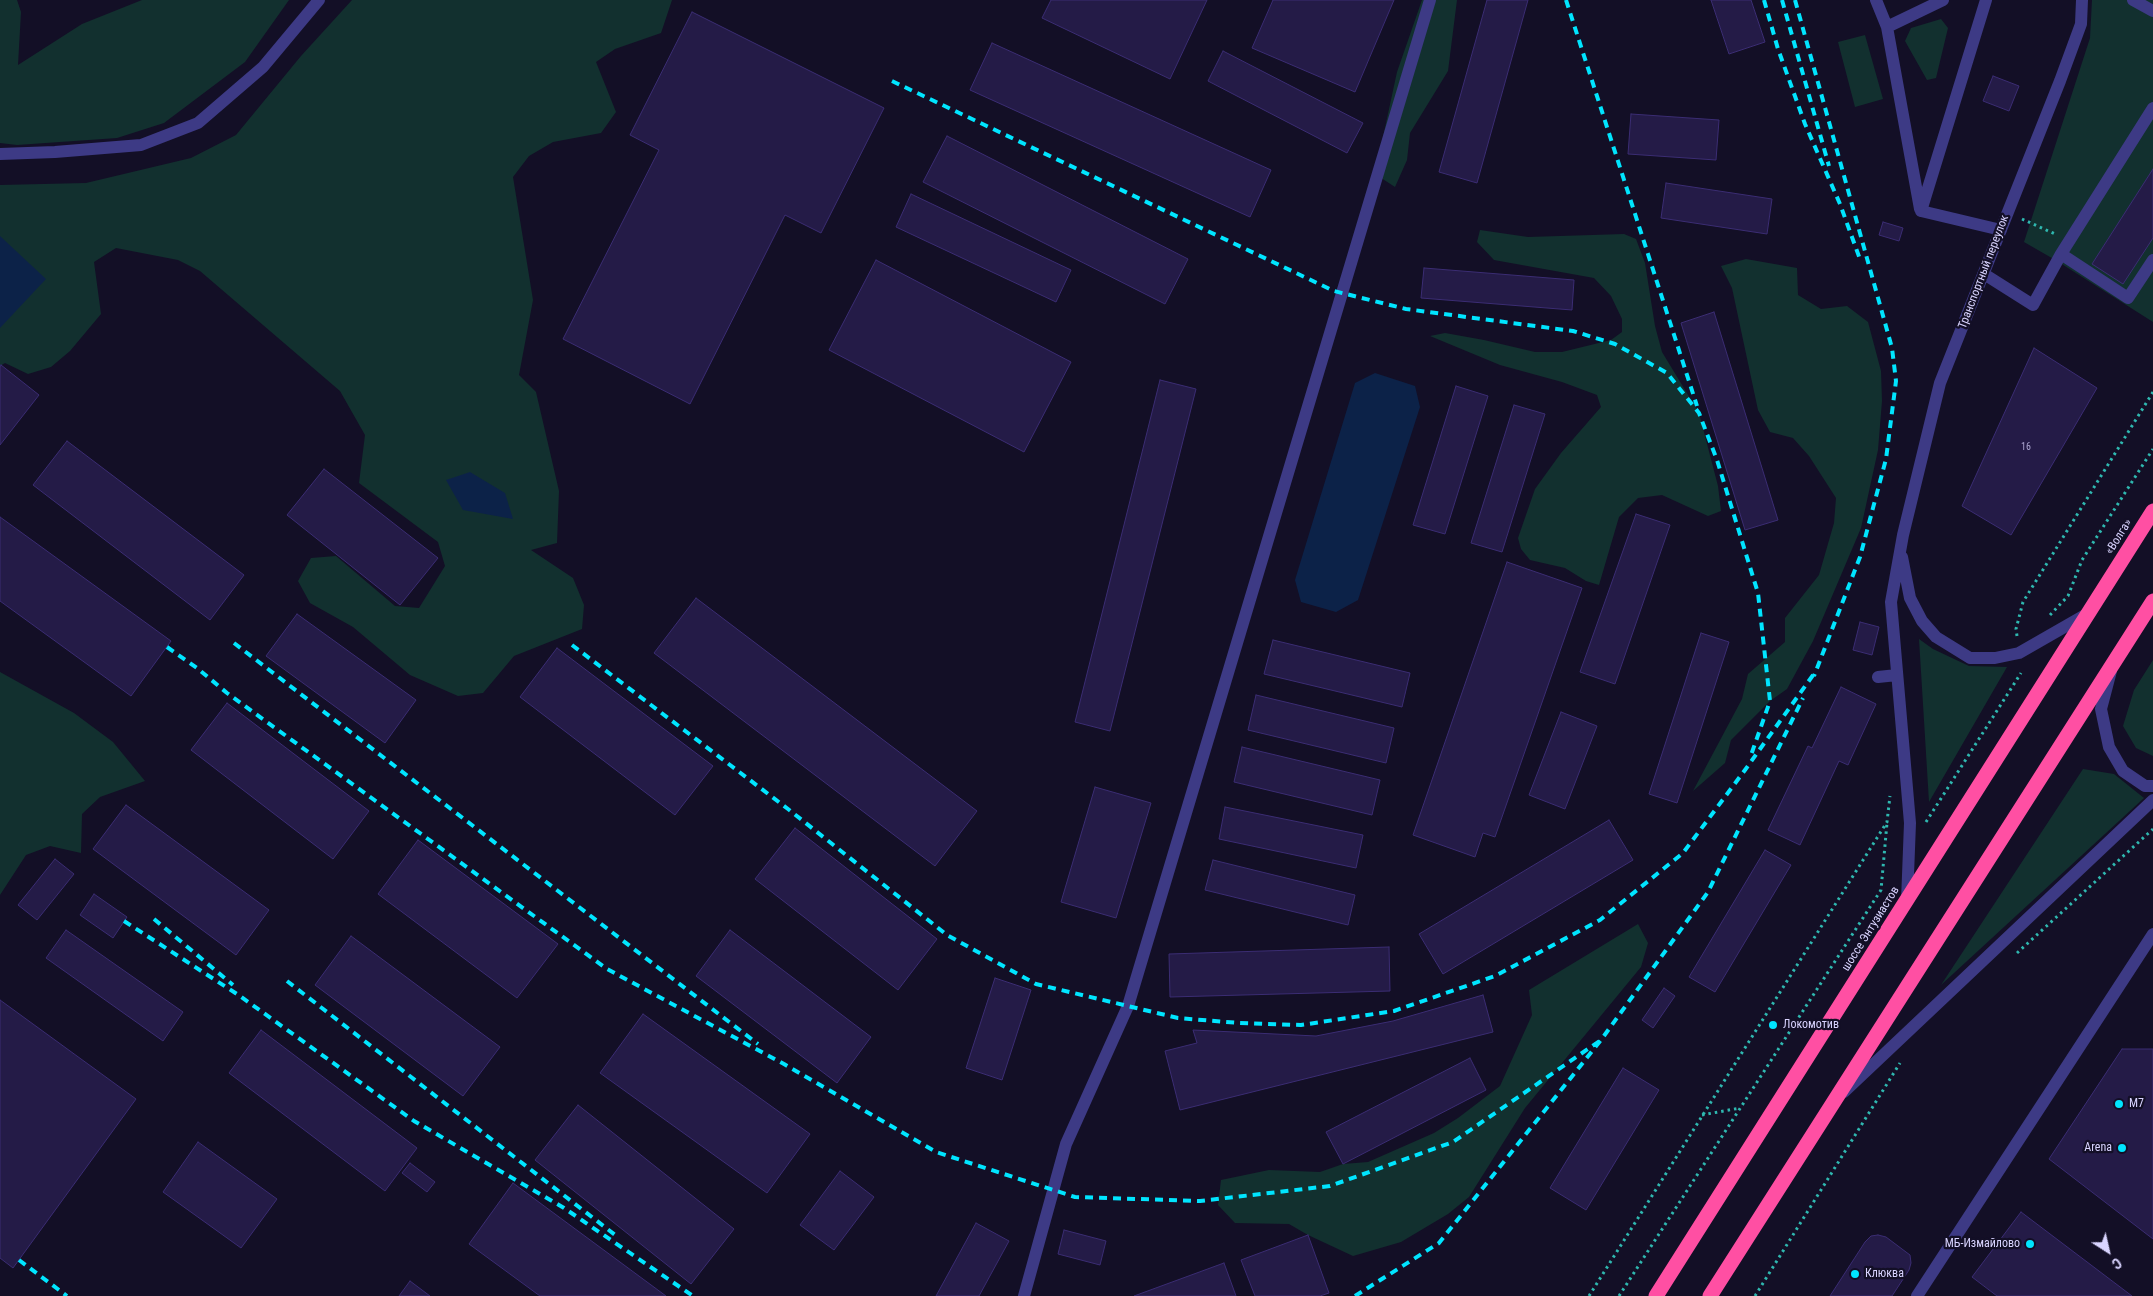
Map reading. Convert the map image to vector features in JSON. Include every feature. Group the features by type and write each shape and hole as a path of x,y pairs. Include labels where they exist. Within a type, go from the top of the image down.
{"highway":[{"name":"«Волга»","path":"2111,579 2153,511"},
{"name":"шоссе Энтузиастов","path":"1656,1296 2111,579"},
{"path":"1713,1294 2152,602"}],"street":[{"path":"0,154 55,152 141,145 198,123 263,67 319,0"},
{"path":"1024,1296 1066,1144 1128,1006 1430,0"},
{"path":"1876,0 1887,27 1921,211"},
{"path":"1887,27 1943,0"},
{"path":"1921,211 1986,0"},
{"name":"Транспортный переулок","path":"1907,900 1910,823 1891,602 1900,549 1897,534 1940,383 2080,24 2082,0"},
{"path":"2133,0 2153,11"},
{"path":"1984,274 2033,305 2061,254 2153,108"},
{"path":"1921,211 2001,230"},
{"path":"2061,254 2128,298 2153,260"},
{"path":"1900,549 1910,598 1922,620 1936,637 1970,658 1996,658 2020,652 2089,613"},
{"path":"2112,666 2101,709 2108,747 2123,771 2144,786 2153,786"},
{"path":"1878,677 1897,675"},
{"path":"1835,1101 2153,800"},
{"path":"1917,1296 2153,934"}],"path":[{"path":"2022,218 2038,225"},
{"path":"2025,638 2018,640 2016,629 2023,602 2153,392"},
{"path":"2044,622 2068,596 2082,560 2153,449"},
{"path":"1926,823 2021,673"},
{"path":"1619,1296 1881,890 1890,793"},
{"path":"1589,1296 1887,822"},
{"path":"2014,956 2153,829"},
{"path":"1755,1296 1904,1056"},
{"path":"1702,1115 1740,1108"}],"green space":[{"path":"0,0 17,0 21,12 18,65 82,24 142,0 289,0 245,62 164,123 117,138 17,145 0,143"},
{"path":"352,0 672,0 661,33 615,49 596,62 616,112 601,133 553,142 529,156 513,177 533,300 519,375 536,392 559,491 557,543 531,550 573,578 584,605 582,629 514,656 483,693 458,696 410,675 353,627 310,603 298,581 311,558 336,556 395,606 419,608 445,566 438,542 359,483 365,435 340,391 200,271 178,260 116,248 94,262 101,314 70,351 51,367 28,374 5,363 0,366 0,185 86,183 191,158 236,135 301,56"},
{"path":"1422,0 1457,0 1448,71 1410,133 1407,160 1395,187 1375,174 1397,72"},
{"path":"2092,0 2153,0 2153,322 2024,242 2090,38"},
{"path":"1941,19 1948,28 1936,78 1927,80 1905,41 1911,28"},
{"path":"1865,35 1883,99 1855,107 1838,42"},
{"path":"1480,230 1528,237 1624,234 1636,239 1645,263 1655,326 1662,352 1699,413 1718,486 1721,511 1708,516 1662,495 1638,498 1619,517 1599,585 1586,581 1565,568 1530,560 1521,549 1518,538 1535,489 1561,453 1601,407 1597,395 1562,382 1500,365 1430,336 1445,333 1535,352 1562,352 1611,340 1622,332 1622,319 1611,296 1594,278 1494,260 1477,242"},
{"path":"1746,259 1797,268 1798,295 1821,309 1847,306 1868,322 1881,371 1882,401 1878,450 1861,528 1813,641 1787,689 1770,701 1731,740 1725,763 1693,791 1742,699 1748,674 1785,642 1785,618 1819,575 1834,523 1836,498 1809,456 1793,438 1770,432 1758,410 1732,288 1721,266"},
{"path":"1919,639 1933,649 1969,666 2007,667 1929,802"},
{"path":"2153,660 2153,756 2136,748 2123,726 2134,690"},
{"path":"0,672 74,713 113,742 145,781 100,797 82,814 81,853 50,846 26,855 0,895"},
{"path":"2083,769 2114,774 2144,798 1941,985"},
{"path":"1638,924 1648,943 1641,967 1525,1108 1469,1197 1448,1214 1401,1242 1353,1256 1289,1224 1235,1223 1218,1205 1221,1180 1269,1170 1320,1172 1343,1164 1368,1162 1434,1133 1458,1118 1500,1086 1532,1015 1529,990"}],"water":[{"path":"0,236 46,279 0,328"},
{"path":"1375,373 1415,386 1420,407 1358,600 1336,612 1301,602 1295,580 1355,383"},
{"path":"470,472 505,493 513,519 463,510 446,480"}],"building":[{"path":"1051,0 1207,0 1170,79 1042,18"},
{"path":"1273,0 1394,0 1355,92 1252,48"},
{"path":"1487,0 1528,0 1477,183 1439,172"},
{"path":"1711,0 1751,0 1765,42 1729,54"},
{"path":"692,12 884,108 821,233 785,215 690,404 563,339 659,150 630,135"},
{"path":"992,43 1271,170 1250,217 970,90"},
{"path":"1223,51 1363,123 1347,153 1208,81"},
{"path":"1993,76 2019,86 2009,111 1983,101"},
{"path":"1631,114 1719,120 1716,160 1628,154"},
{"path":"947,136 1188,259 1165,304 923,182"},
{"path":"2153,169 2153,238 2123,284 2092,264"},
{"path":"1666,183 1772,199 1767,234 1661,218"},
{"path":"911,194 1071,270 1056,302 896,227"},
{"path":"1883,222 1903,228 1899,241 1879,235"},
{"path":"876,260 1071,362 1024,452 829,350"},
{"path":"1424,268 1574,280 1572,310 1421,298"},
{"path":"1714,312 1778,520 1745,530 1681,323"},
{"path":"2034,348 2097,388 2011,535 1962,506"},
{"path":"1,365 39,395 0,445 0,367"},
{"path":"1160,380 1196,389 1110,731 1075,722"},
{"path":"1456,386 1488,396 1445,534 1413,525"},
{"path":"1514,405 1545,414 1502,552 1471,543"},
{"path":"67,441 244,575 210,620 33,485"},
{"path":"324,469 438,558 400,605 287,515"},
{"path":"1636,514 1670,525 1615,684 1580,672"},
{"path":"0,517 171,641 131,696 0,601"},
{"path":"1507,562 1582,588 1495,837 1483,833 1475,857 1413,835"},
{"path":"696,598 977,811 935,866 654,653"},
{"path":"297,614 416,700 385,743 266,656"},
{"path":"1860,622 1879,627 1872,655 1853,650"},
{"path":"1701,633 1729,642 1677,803 1649,794"},
{"path":"1273,640 1410,673 1402,707 1264,674"},
{"path":"557,648 713,766 675,815 520,697"},
{"path":"1841,687 1876,704 1848,765 1839,761 1800,845 1768,830 1808,746 1812,748"},
{"path":"1256,695 1394,728 1386,763 1248,730"},
{"path":"227,703 369,811 333,859 191,750"},
{"path":"1561,712 1597,726 1565,809 1529,795"},
{"path":"1242,747 1380,780 1372,815 1234,782"},
{"path":"1095,787 1151,803 1116,918 1061,902"},
{"path":"126,805 269,910 236,955 93,849"},
{"path":"1225,807 1363,835 1356,868 1219,839"},
{"path":"1609,820 1633,860 1443,974 1419,934"},
{"path":"795,828 937,939 898,990 755,879"},
{"path":"418,840 558,944 517,998 378,894"},
{"path":"1765,850 1791,865 1715,992 1689,977"},
{"path":"55,859 74,874 37,920 18,905"},
{"path":"1213,860 1355,895 1348,925 1205,890"},
{"path":"94,894 127,917 113,938 80,915"},
{"path":"66,930 183,1012 163,1041 46,958"},
{"path":"730,930 871,1037 837,1083 696,976"},
{"path":"351,936 500,1047 463,1096 315,985"},
{"path":"1389,947 1390,991 1170,997 1169,954"},
{"path":"995,978 1031,990 1002,1080 966,1068"},
{"path":"1664,988 1675,996 1653,1028 1642,1020"},
{"path":"1483,995 1493,1032 1180,1110 1165,1051 1197,1043 1193,1030 1316,1036 1393,1021"},
{"path":"0,1000 136,1099 13,1268 0,1258"},
{"path":"643,1014 810,1134 767,1193 600,1073"},
{"path":"261,1030 417,1148 385,1191 229,1073"},
{"name":"М7","path":"2122,1049 2153,1049 2153,1239 2049,1159"},
{"path":"1470,1058 1486,1090 1343,1164 1326,1132"},
{"path":"1623,1068 1659,1090 1586,1210 1550,1188"},
{"path":"578,1105 734,1229 691,1284 535,1160"},
{"path":"198,1142 277,1199 241,1248 163,1192"},
{"path":"410,1163 435,1182 427,1192 402,1173"},
{"path":"840,1171 874,1197 834,1250 800,1225"},
{"path":"513,1183 666,1296 540,1296 469,1244"},
{"name":"МБ-Измайлово","path":"2021,1212 2132,1296 1997,1296 1972,1277"},
{"path":"976,1223 1009,1241 979,1296 936,1296"},
{"path":"1064,1230 1106,1241 1100,1265 1058,1254"},
{"path":"1308,1235 1329,1293 1320,1296 1255,1296 1241,1260"},
{"path":"1871,1236 1886,1237 1910,1255 1911,1263 1909,1270 1892,1296 1830,1296 1865,1242"},
{"path":"1224,1263 1236,1296 1134,1296"},
{"path":"410,1281 430,1296 399,1296"}],"railway":[{"path":"1566,0 1697,406"},
{"path":"1764,0 1778,49 1805,124 1840,204 1861,262"},
{"path":"1782,0 1829,166"},
{"path":"1795,0 1892,348 1896,381 1886,459 1860,557 1814,676"},
{"path":"892,81 1334,291 1406,309 1573,331 1615,344 1667,373 1699,413 1717,460 1758,593 1770,701 1750,758"},
{"path":"234,643 758,1044"},
{"path":"572,645 788,809 947,935 1036,984 1178,1018 1301,1025 1394,1011 1495,976 1600,920 1683,853 1816,671"},
{"path":"167,647 197,668 227,693 607,969 784,1064 936,1152 1075,1197 1200,1201 1330,1186 1453,1142 1601,1040"},
{"path":"1355,1296 1439,1243 1601,1040 1708,892 1803,698"},
{"path":"154,919 233,985"},
{"path":"124,921 240,996 414,1121 564,1208 693,1296"},
{"path":"287,981 619,1238"},
{"path":"19,1260 67,1296"}],"place":[{"name":"Локомотив","path":"1773,1025"},
{"name":"М7","path":"2119,1104"},
{"name":"Arena","path":"2122,1148"},
{"name":"МБ-Измайлово","path":"2030,1244"},
{"name":"Клюква","path":"1855,1274"}]}
